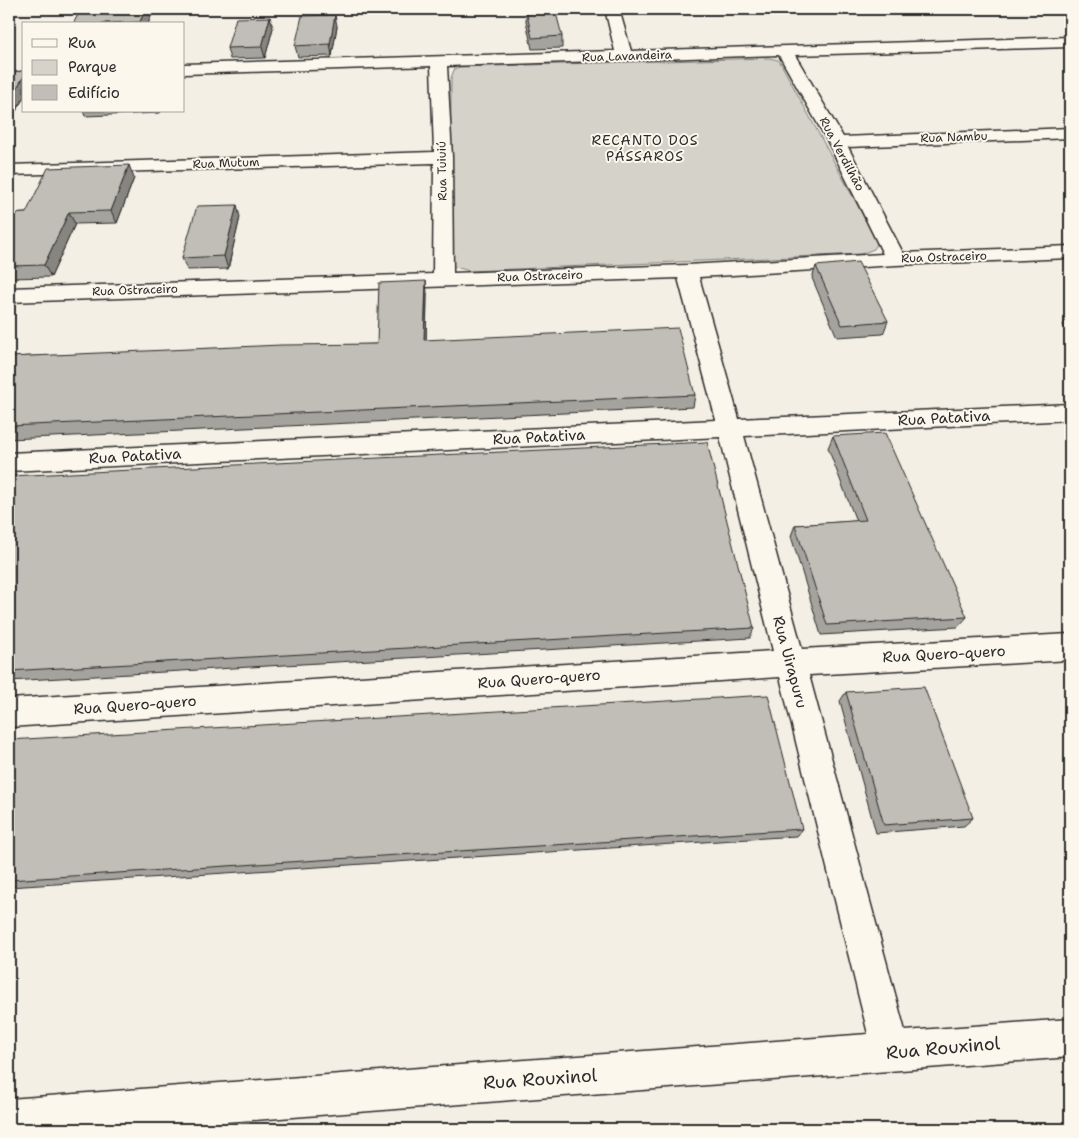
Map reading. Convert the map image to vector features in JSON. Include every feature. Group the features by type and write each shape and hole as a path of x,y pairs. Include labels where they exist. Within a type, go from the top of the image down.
{"street":[{"path":"612,9 624,55"},
{"name":"Rua Lavandeira","path":"185,70 1070,42"},
{"name":"Rua Verdilhão","path":"784,52 837,142 896,259"},
{"name":"Rua Tuiuiú","path":"439,62 443,157 443,279"},
{"name":"Rua Nambu","path":"837,142 1070,133"},
{"name":"Rua Mutum","path":"9,170 443,157"},
{"name":"Rua Ostraceiro","path":"9,295 687,272 896,259 1070,252"},
{"name":"Rua Uirapuru","path":"687,272 730,428 892,1053"},
{"name":"Rua Patativa","path":"9,462 1070,412"},
{"name":"Rua Quero-quero","path":"9,713 1070,647"},
{"name":"Rua Rouxinol","path":"9,1119 1070,1038"}],"green space":[{"path":"769,58 780,62 878,243 874,249 861,254 470,271 455,267 450,261 451,78 454,70 458,67"}],"building":[{"path":"81,9 145,9 140,22 74,22"},
{"path":"555,9 562,36 532,38 526,10"},
{"path":"335,15 330,44 295,46 302,16"},
{"path":"270,17 262,47 227,48 236,18"},
{"path":"22,71 22,79 9,101 9,72"},
{"path":"129,165 111,211 69,212 44,265 9,266 9,214 26,213 48,168"},
{"path":"237,205 224,256 182,258 197,206"},
{"path":"858,262 888,321 842,325 816,266"},
{"path":"426,281 424,340 678,328 695,395 9,426 9,357 281,345 377,344 379,283"},
{"path":"885,433 967,617 827,625 795,525 866,520 833,436"},
{"path":"707,442 754,628 9,671 9,476"},
{"path":"924,687 973,818 884,825 846,692"},
{"path":"768,695 802,829 9,880 9,740"}],"district":[{"name":"RECANTO DOS PÁSSAROS","path":"645,148"}]}
